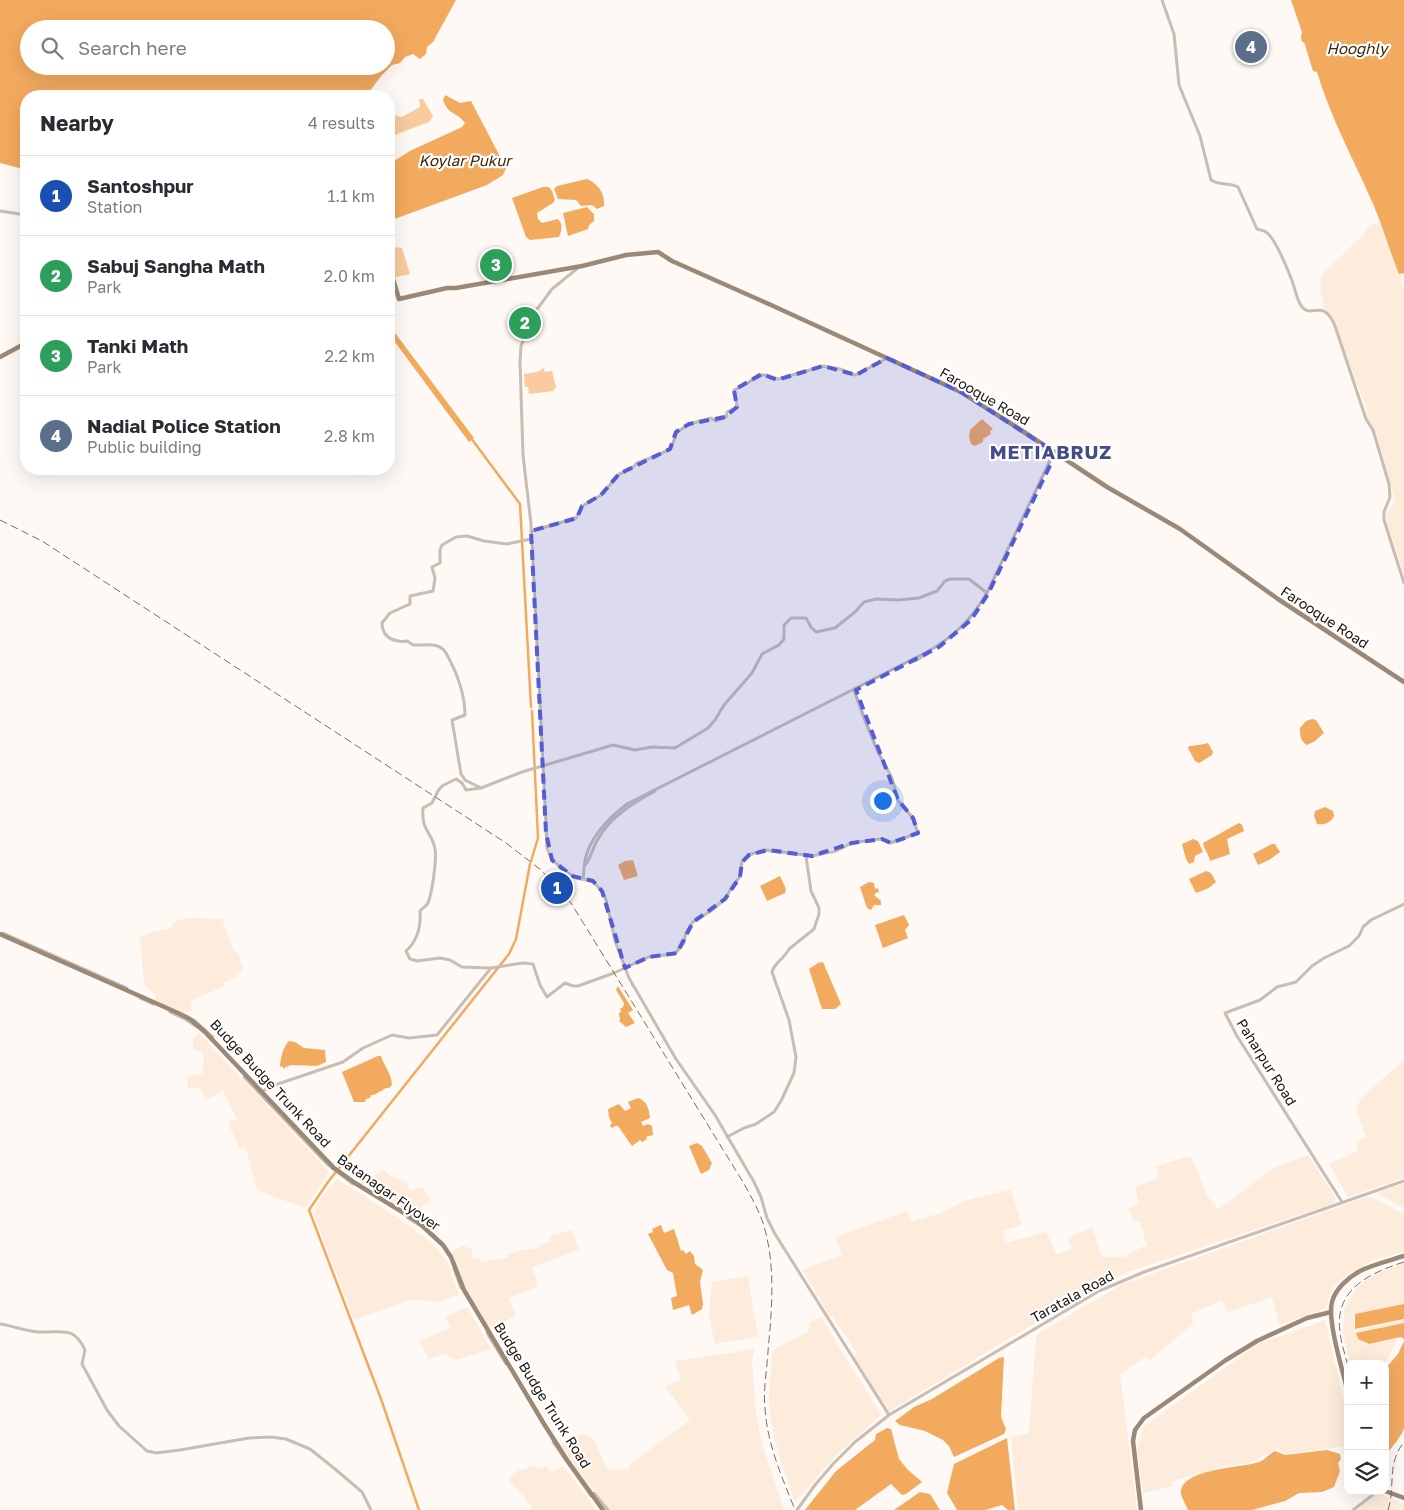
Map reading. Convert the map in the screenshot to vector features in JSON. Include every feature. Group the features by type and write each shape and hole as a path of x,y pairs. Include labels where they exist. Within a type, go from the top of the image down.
{"main road":[{"name":"Farooque Road","path":"582,266 626,255 658,252 672,261 961,392 1107,487 1180,529 1278,600 1404,682"},
{"path":"395,286 399,299 447,288 582,266"},
{"path":"0,356 20,345"},
{"name":"Batanagar Flyover","path":"0,934 190,1019 205,1032 334,1168 417,1221 434,1236 450,1255 464,1290 544,1424 602,1510"},
{"path":"1344,1376 1331,1312 1334,1295 1348,1279 1365,1268 1404,1256"},
{"path":"1142,1510 1133,1444 1134,1433 1146,1416 1252,1343 1313,1317 1331,1312"},
{"path":"1389,1492 1404,1498"}],"street":[{"path":"1162,0 1174,34 1178,85 1200,136 1211,180 1220,184 1236,185 1238,187 1257,229 1265,231 1274,242 1301,306 1307,310 1327,312 1334,326 1366,419 1374,430 1389,484 1390,498 1384,512 1384,520 1404,584"},
{"path":"0,211 20,214"},
{"path":"582,266 552,289 540,303 530,321 520,350 519,371 523,456 531,530 541,767 546,839 550,858 572,876 594,882 598,886 604,896 613,933 634,988 676,1059 715,1115 757,1188 767,1218 775,1234 889,1415"},
{"path":"531,530 576,518 582,506 593,501 619,474 632,468 637,463 671,448 676,432 689,424 710,418 716,421 726,417 727,412 737,407 734,390 758,375 766,375 778,380 823,366 840,369 855,375 887,358"},
{"path":"855,690 927,652 955,634 968,621 987,593 1055,452"},
{"path":"583,880 588,854 598,833 615,813 632,801 939,647 958,634 971,620 988,594 1055,452"},
{"path":"481,788 465,780 462,776 452,720 465,715 464,700 444,649 437,645 413,645 407,641 399,642 384,633 382,623 390,612 410,604 410,596 433,591 435,575 432,567 440,563 442,545 452,538 467,536 484,541 508,544 530,539"},
{"path":"456,779 466,790 481,788 534,769 613,745 635,750 652,747 674,748 708,728 724,705 752,673 762,654 779,645 784,639 783,626 792,618 806,618 810,627 816,632 830,629 844,621 864,602 879,598 898,600 919,598 939,590 947,580 956,578 969,580 987,593"},
{"path":"462,776 442,786 432,803 424,808 424,827 433,842 436,852 433,880 427,905 420,911 420,928 410,948 406,951 410,959 417,961 440,958 450,960 462,967 492,968 523,962 534,964 539,982 548,997 564,984 578,986 649,957 677,953 684,943 686,933 693,922 716,908 725,899 740,877 742,862 749,855 768,850 806,856 833,852 860,841 881,839 891,842 918,833 913,818 898,800 892,778 877,750 855,690"},
{"path":"727,1137 756,1124 774,1112 793,1076 796,1057 789,1020 773,978 772,970 791,947 816,925 819,911 811,891 806,856"},
{"name":"Paharpur Road","path":"1342,1202 1237,1036 1225,1013 1260,1000 1277,987 1296,982 1317,963 1350,946 1357,940 1363,927 1371,920 1404,904"},
{"name":"Budge Budge Trunk Road","path":"0,934 41,949 190,1017 205,1029 334,1168 418,1225 442,1246 467,1298 537,1417 567,1464 602,1510"},
{"path":"261,1091 344,1062 363,1048 392,1035 415,1038 437,1035 492,968"},
{"name":"Budge Budge Trunk Road","path":"340,1172 420,1222 448,1248 467,1292 539,1413 576,1472 608,1510"},
{"name":"Taratala Road","path":"797,1510 814,1485 833,1464 855,1442 889,1415 1108,1287 1144,1272 1404,1181"},
{"path":"0,1324 38,1332 68,1332 77,1337 85,1350 82,1364 107,1410 120,1426 147,1452 156,1453 180,1450 251,1437 286,1439 310,1449 335,1469 362,1492 371,1510"},
{"path":"1354,1510 1373,1495"}],"highlighted area":[{"path":"887,358 961,392 1056,453 988,594 971,620 939,647 856,690 898,800 913,818 918,833 891,843 882,839 852,843 812,856 768,850 749,855 742,862 740,877 725,899 693,922 677,953 649,957 625,968 602,891 593,881 572,876 552,860 546,833 531,531 577,518 582,506 601,495 619,474 670,449 676,432 689,424 725,417 737,407 734,390 762,374 777,380 823,366 856,375"}],"shaded area":[{"path":"419,99 423,99 433,116 429,122 395,135 395,114 402,117 420,107"},
{"path":"1379,222 1399,274 1404,274 1400,277 1404,293 1404,574 1387,523 1386,515 1395,500 1376,433 1367,417 1366,408 1332,317 1324,307 1320,287 1322,275 1365,233 1368,226"},
{"path":"395,247 402,248 410,274 395,277"},
{"path":"506,257 509,269 485,274 483,262"},
{"path":"544,368 545,372 552,371 556,387 553,391 529,394 528,387 525,387 524,374 537,372"},
{"path":"190,918 222,919 234,953 238,952 243,970 236,973 236,977 224,983 224,986 191,1001 192,1010 184,1013 154,1000 156,996 144,983 140,938 149,933 171,928 173,922"},
{"path":"199,1033 329,1172 305,1208 257,1190 246,1147 239,1148 228,1122 237,1119 223,1091 206,1100 199,1087 188,1089 187,1077 202,1074 204,1056 201,1051 193,1049 193,1040"},
{"path":"1404,1060 1404,1178 1348,1197 1329,1164 1358,1151 1356,1142 1366,1137 1356,1109 1361,1098"},
{"path":"1308,1155 1335,1197 1334,1203 1125,1273 1013,1336 888,1412 854,1356 857,1353 832,1316 830,1317 803,1270 842,1255 836,1237 907,1211 911,1222 938,1214 967,1200 1011,1190 1022,1225 1003,1230 1006,1243 1046,1232 1056,1254 1072,1249 1068,1238 1092,1227 1101,1255 1104,1257 1124,1257 1147,1246 1140,1221 1134,1222 1128,1209 1139,1204 1135,1187 1159,1178 1156,1166 1191,1156 1208,1197 1218,1210 1274,1168"},
{"path":"384,1170 390,1176 406,1181 410,1190 422,1187 431,1202 420,1207 428,1220 422,1223 361,1182 365,1178 370,1178"},
{"path":"337,1179 400,1219 431,1242 447,1261 459,1295 438,1302 412,1299 354,1320 315,1217 316,1205"},
{"path":"1404,1184 1404,1208 1377,1193 1380,1191"},
{"path":"1366,1197 1373,1198 1404,1214 1404,1252 1373,1260 1343,1278 1333,1288 1325,1309 1279,1325 1272,1297 1228,1312 1222,1300 1191,1314 1193,1324 1149,1361 1146,1356 1120,1375 1137,1510 1018,1510 1011,1437 1029,1433 1036,1335 1121,1285"},
{"path":"572,1230 579,1250 532,1267 538,1286 509,1298 516,1316 489,1328 461,1278 452,1252 463,1246 472,1249 472,1257 480,1259 481,1262 508,1258 507,1254 539,1248 539,1245 550,1242 549,1236"},
{"path":"1404,1263 1404,1304 1354,1314 1355,1330 1404,1320 1404,1323 1356,1333 1357,1339 1368,1345 1396,1339 1387,1360 1349,1360 1343,1331 1344,1311 1355,1290 1376,1274"},
{"path":"748,1276 759,1336 715,1344 709,1316 712,1282"},
{"path":"467,1307 491,1349 456,1360 445,1354 429,1359 419,1341 451,1328 446,1317"},
{"path":"821,1317 881,1415 837,1454 795,1502 781,1463 771,1422 769,1398 772,1351 809,1331 809,1323"},
{"path":"1325,1320 1344,1403 1344,1447 1285,1454 1278,1449 1248,1463 1223,1467 1172,1481 1173,1486 1143,1493 1137,1451 1143,1427 1258,1344"},
{"path":"755,1348 752,1362 756,1413 762,1444 784,1510 610,1510 582,1476 561,1445 578,1435 584,1434 592,1437 608,1470 629,1469 629,1465 690,1420 665,1386 681,1380 675,1361"},
{"path":"535,1466 538,1470 546,1466 551,1472 563,1466 597,1510 531,1510 531,1505 508,1479 517,1471"},
{"path":"1376,1495 1384,1495 1404,1504 1404,1510 1356,1510"}],"water":[{"path":"0,0 456,0 433,42 427,47 426,54 420,59 413,54 395,64 395,20 20,20 20,75 382,75 371,90 20,90 20,168 0,163"},
{"name":"Hooghly","path":"1291,0 1404,0 1404,274 1399,274 1374,206 1336,123 1317,72 1313,71 1304,42 1302,42 1302,32"},
{"name":"Koylar Pukur","path":"445,95 460,103 471,101 506,168 503,175 487,185 395,219 395,160 410,151 462,127 465,123 448,109 443,100"},
{"path":"587,179 600,190 604,206 597,209 592,205 581,206 576,200 558,199 554,189 557,186"},
{"path":"543,187 549,187 555,200 537,213 538,219 542,223 558,219 561,225 561,232 559,237 530,240 526,237 512,198"},
{"path":"587,207 594,214 594,221 589,225 588,229 568,236 563,213"},
{"path":"395,333 474,438 469,442 395,342"},
{"path":"982,419 993,429 990,431 991,434 983,439 983,442 975,446 971,444 970,430"},
{"path":"1316,720 1324,733 1307,745 1302,740 1300,728 1306,721"},
{"path":"1208,743 1213,752 1212,755 1199,763 1195,761 1188,748 1189,746"},
{"path":"1325,807 1333,811 1334,816 1327,823 1317,824 1314,816 1315,811"},
{"path":"1239,823 1244,831 1227,839 1230,854 1210,861 1203,843"},
{"path":"1193,839 1198,841 1203,852 1195,856 1194,862 1189,864 1182,844"},
{"path":"1275,844 1280,852 1258,865 1253,854"},
{"path":"633,860 638,876 624,880 618,865 625,861"},
{"path":"1206,871 1211,873 1216,882 1209,888 1196,893 1189,879"},
{"path":"780,876 786,889 785,893 767,901 760,886"},
{"path":"869,882 874,883 875,889 878,888 879,893 877,892 874,895 881,901 881,905 874,905 871,910 867,908 860,887"},
{"path":"904,915 909,925 905,930 908,938 883,948 875,925"},
{"path":"823,962 841,1004 835,1009 822,1009 809,969"},
{"path":"618,986 633,1010 628,1013 635,1023 626,1027 619,1021 620,1009 624,1003 616,990"},
{"path":"289,1041 295,1042 304,1048 325,1050 326,1062 317,1066 291,1065 287,1067 288,1070 286,1066 284,1069 282,1066 280,1067 282,1053"},
{"path":"381,1056 391,1077 392,1085 371,1095 365,1102 354,1102 342,1072"},
{"path":"638,1098 644,1101 647,1106 650,1118 641,1122 643,1126 648,1124 652,1126 653,1135 646,1137 647,1139 642,1142 640,1140 632,1146 618,1126 612,1128 610,1126 612,1123 608,1109 619,1104 625,1111 631,1108 628,1102"},
{"path":"697,1143 702,1146 712,1163 709,1170 701,1174 689,1146"},
{"path":"661,1225 664,1233 674,1229 681,1251 683,1250 686,1254 690,1251 694,1256 695,1264 703,1270 700,1282 702,1309 692,1315 689,1305 673,1310 671,1298 677,1296 673,1273 667,1270 648,1234 653,1232 652,1229"},
{"path":"1404,1304 1404,1319 1355,1329 1355,1314"},
{"path":"1404,1323 1404,1339 1401,1337 1369,1344 1358,1339 1356,1333"},
{"path":"1404,1341 1404,1429 1389,1450 1389,1364 1398,1354"},
{"path":"1004,1357 1001,1417 1006,1429 1004,1434 954,1457 949,1446 943,1440 925,1431 900,1425 895,1421 914,1407 932,1399 999,1358"},
{"path":"887,1428 891,1429 899,1459 922,1482 902,1495 891,1484 855,1510 805,1510 836,1471 875,1440 876,1434"},
{"path":"1007,1438 1015,1510 1008,1510 1002,1505 985,1510 957,1510 947,1493 954,1464"},
{"path":"1327,1450 1340,1454 1341,1459 1338,1463 1340,1471 1334,1487 1322,1492 1299,1493 1285,1501 1252,1510 1188,1510 1182,1496 1181,1492 1184,1484 1191,1478 1214,1470 1259,1462 1275,1451 1285,1455"},
{"path":"920,1492 930,1494 940,1510 894,1510"}],"waterway":[{"path":"471,438 520,504 531,707"},
{"path":"531,861 538,838 532,711"},
{"path":"419,1510 381,1399 309,1210 328,1182 509,954 516,939 530,864"}],"railway":[{"path":"0,520 42,541 506,843 541,870 571,903 743,1182 761,1217 770,1254 772,1287 764,1394 766,1421 776,1460 795,1510"},
{"path":"1346,1360 1340,1332 1340,1317 1343,1304 1357,1285 1367,1278 1404,1262"},
{"path":"1388,1510 1393,1467 1398,1450 1404,1442"}],"place":[{"name":"Nadial Police Station","path":"1251,47"},
{"name":"Tanki Math","path":"496,265"},
{"name":"Sabuj Sangha Math","path":"525,323"},
{"name":"Santoshpur","path":"557,888"}],"district":[{"name":"METIABRUZ","path":"1051,451"}]}
